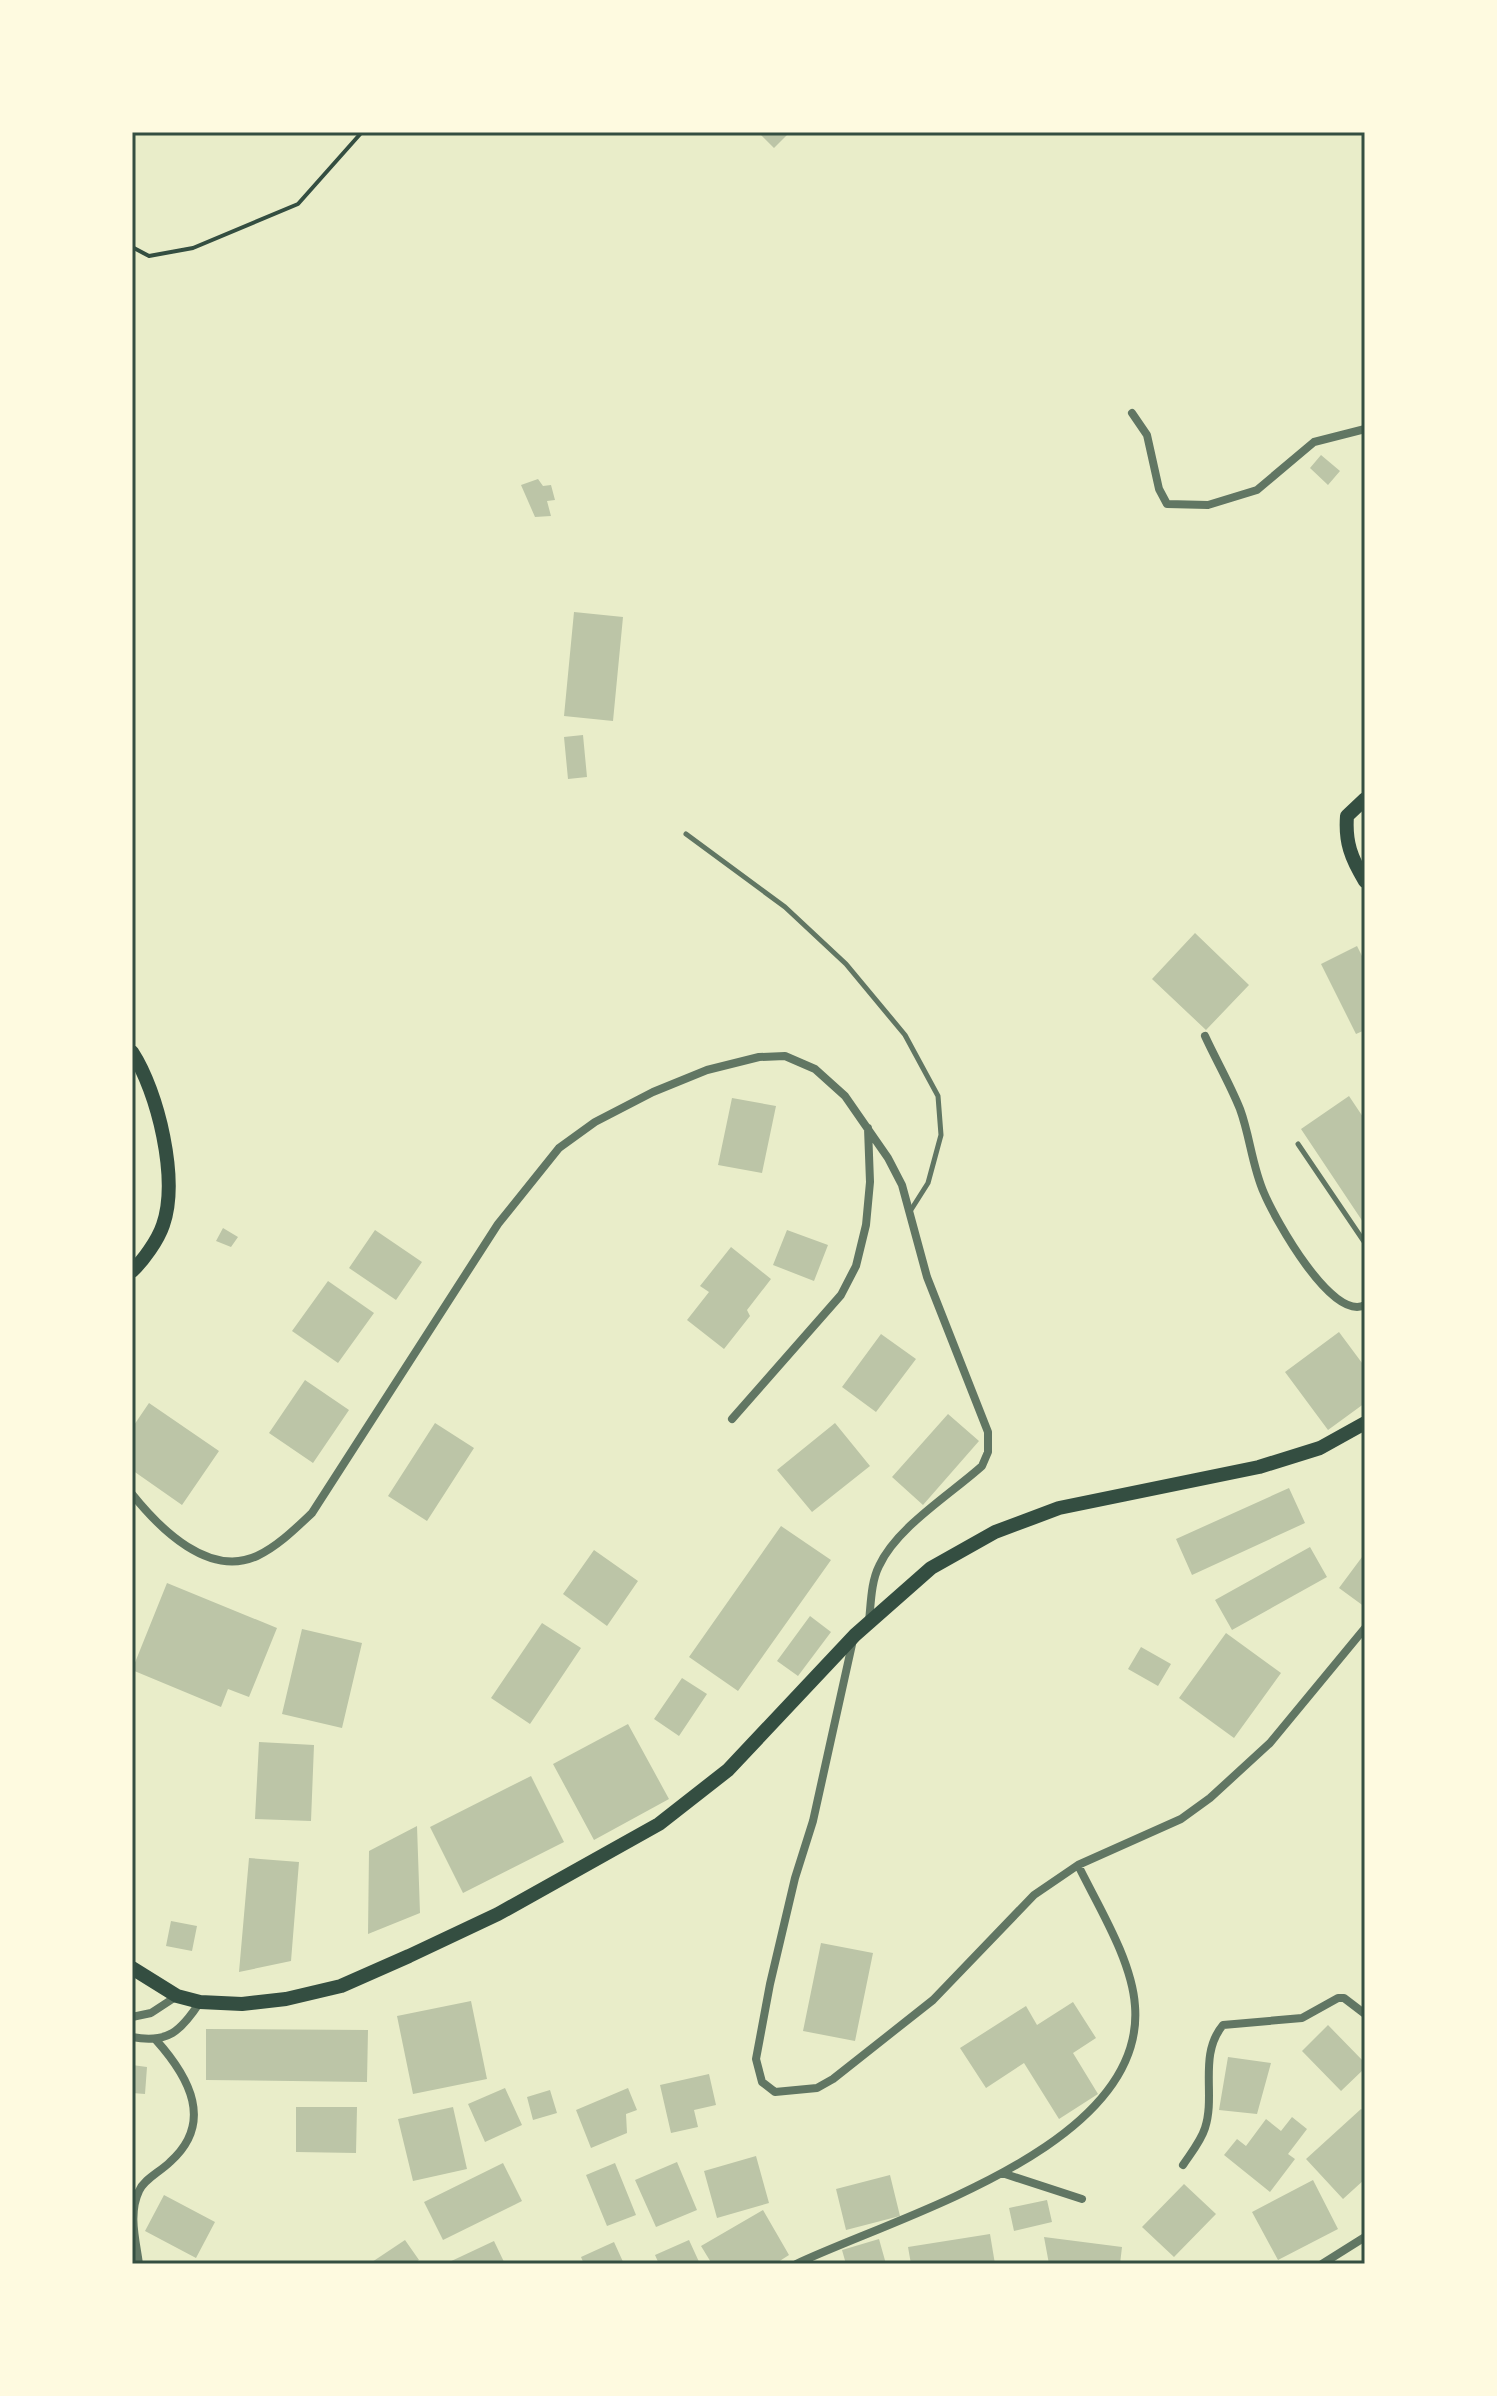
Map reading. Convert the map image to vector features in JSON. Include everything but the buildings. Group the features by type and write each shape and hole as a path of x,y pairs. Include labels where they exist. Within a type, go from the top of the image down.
{"main road":[{"path":"1365,799 1347,816 1345,834 1350,857 1365,881"},
{"path":"132,1052 139,1062 154,1104 165,1147 169,1193 163,1226 132,1271"},
{"path":"132,1968 177,1996 200,2002 257,2003 341,1986 498,1914 645,1831 728,1770 855,1635 931,1568 995,1532 1059,1508 1259,1467 1320,1448 1365,1423"}],"street":[{"path":"1132,413 1147,435 1159,489 1167,504 1208,505 1257,490 1314,442 1365,429"},
{"path":"1205,1036 1240,1109 1263,1191 1279,1222 1333,1298 1348,1307 1365,1305"},
{"path":"132,1494 149,1515 183,1544 219,1562 255,1557 284,1539 312,1513 498,1224 559,1148 595,1122 653,1092 707,1070 759,1057 785,1056 815,1069 845,1096 868,1127 902,1185 927,1277 988,1432 988,1452 982,1466 898,1538 879,1565 872,1590 869,1622"},
{"path":"732,1419 841,1295 856,1266 866,1225 868,1127"},
{"path":"855,1635 813,1821 795,1878 770,1984 756,2059 762,2082 775,2092 817,2088 833,2079 933,2000 1034,1895 1078,1865 1181,1819 1210,1798 1270,1743 1365,1628"},
{"path":"796,2264 1002,2173 1058,2140 1091,2113 1116,2082 1133,2042 1135,2005 1124,1965 1078,1865"},
{"path":"132,2017 151,2013 177,1996"},
{"path":"1183,2165 1206,2127 1210,2054 1223,2025 1302,2018 1338,1998 1344,1998 1365,2014"},
{"path":"132,2037 165,2038 187,2023 200,2002"},
{"path":"139,2264 133,2218 140,2188 185,2148 194,2128 194,2102 185,2078 156,2040"},
{"path":"1002,2173 1082,2199"},
{"path":"1322,2264 1365,2237"}],"lane":[{"path":"686,834 785,907 846,964 905,1035 938,1096 941,1135 928,1183 909,1214"},
{"path":"1298,1144 1365,1243"}],"path":[{"path":"132,247 149,256 193,248 298,204 362,132"}]}
